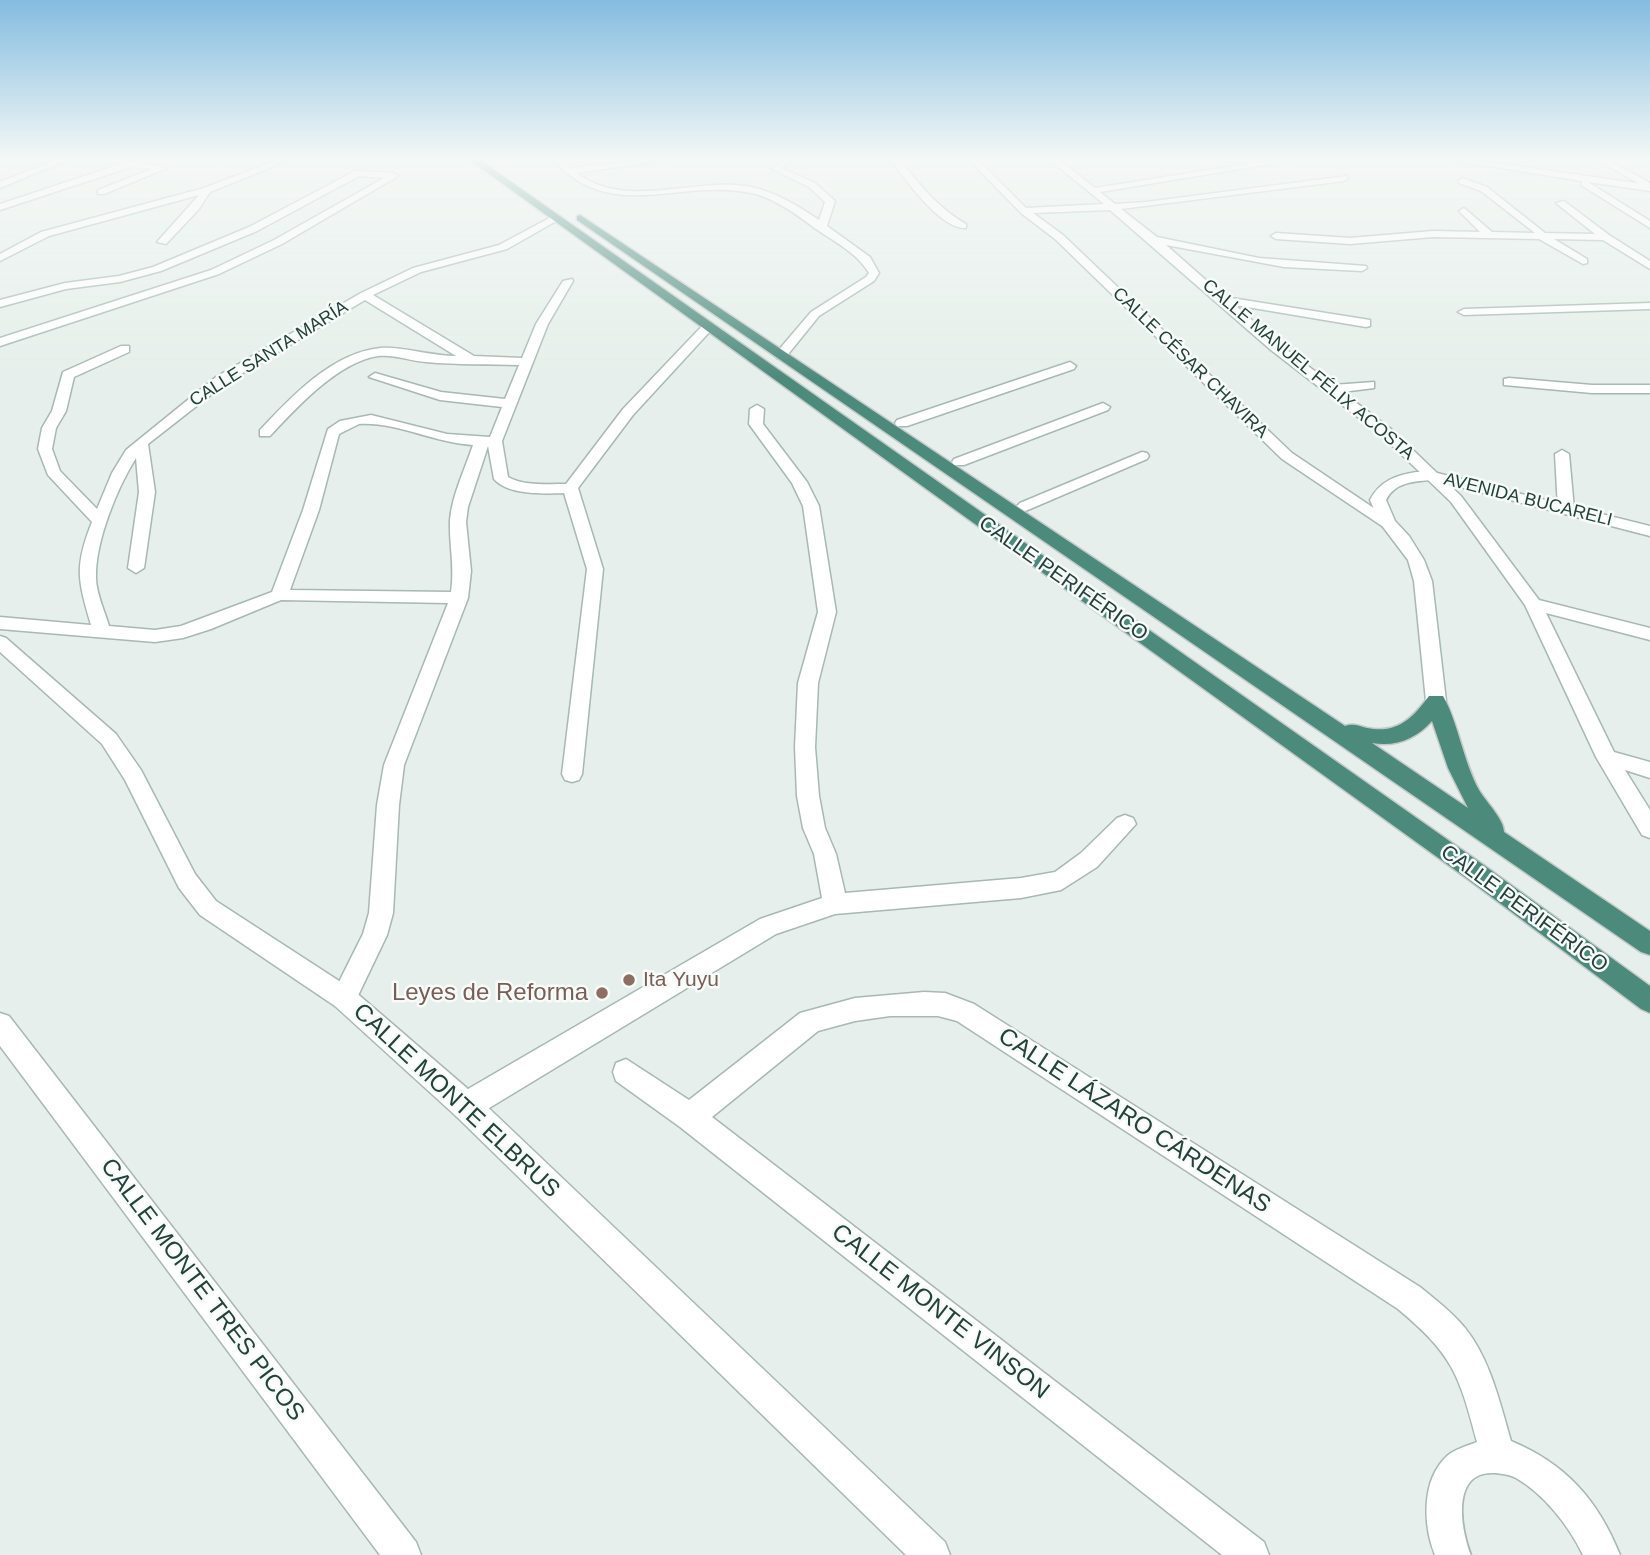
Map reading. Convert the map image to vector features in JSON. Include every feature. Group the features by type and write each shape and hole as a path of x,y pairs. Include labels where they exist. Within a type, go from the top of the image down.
{"highway":[{"name":"CALLE PERIFÉRICO","path":"575,233 1477,873 1650,1001"},
{"name":"CALLE PERIFÉRICO","path":"602,233 1102,573 1333,724 1650,943"},
{"path":"853,405 877,410 902,423 1092,550 1102,573"},
{"path":"1333,724 1373,737 1403,736 1425,718 1436,701"},
{"path":"1436,701 1451,750 1470,795 1509,846"}],"street":[{"path":"0,258 51,233"},
{"path":"162,242 171,233"},
{"path":"0,304 82,278 129,277 196,253 242,233"},
{"path":"0,342 215,272 295,233"},
{"name":"CALLE SANTA MARÍA","path":"102,632 87,580 90,546 119,473 131,453 141,443 192,399 220,380 365,295 417,270 503,247 529,233"},
{"path":"781,355 815,314 870,279 874,273 866,259 828,233"},
{"name":"CALLE CÉSAR CHAVIRA","path":"1053,233 1287,456 1388,523"},
{"name":"CALLE MANUEL FÉLIX ACOSTA","path":"1145,233 1329,389 1386,432 1456,499 1532,604 1606,757 1650,828"},
{"path":"1540,233 1583,261"},
{"path":"1599,233 1650,266"},
{"path":"1276,236 1350,240 1408,235 1488,234 1605,237"},
{"path":"1153,239 1246,261 1284,266 1363,268"},
{"path":"344,998 374,935 381,913 388,804 394,765 458,598 463,571 458,522 460,507 528,362 546,316 568,281"},
{"path":"365,295 471,360"},
{"path":"1221,299 1366,323"},
{"path":"1464,313 1650,306"},
{"path":"570,488 628,412 708,327"},
{"path":"99,520 52,472 45,449 46,438 65,393 68,375 125,349"},
{"path":"265,433 317,385 369,354 383,352 438,360 528,362"},
{"path":"902,423 1070,366"},
{"path":"375,377 440,396 509,404"},
{"path":"1509,382 1591,389 1650,389"},
{"path":"1329,389 1368,385"},
{"path":"959,462 1104,407"},
{"path":"757,409 756,424 799,482 811,506 827,612 808,683 806,772 814,828 825,854 835,904"},
{"path":"279,595 311,510 332,432 341,424 359,419 373,419 439,437 489,441"},
{"path":"489,441 501,479 509,484 547,489 570,488"},
{"path":"136,568 147,492 141,443"},
{"path":"1562,454 1566,509"},
{"path":"1025,506 1142,456"},
{"name":"AVENIDA BUCARELI","path":"1436,701 1423,581 1416,560 1403,538 1388,523 1378,500 1381,492 1390,484 1416,476 1433,476 1650,531"},
{"path":"570,488 595,569 572,774"},
{"path":"0,623 155,636 183,632 279,595 458,598"},
{"path":"1532,604 1650,634"},
{"name":"CALLE MONTE ELBRUS","path":"0,642 109,739 134,776 187,881 208,908 344,998 466,1106 932,1555"},
{"path":"1606,757 1650,770"},
{"path":"466,1106 768,926 835,904 1021,888 1061,880 1089,860 1125,824"},
{"name":"CALLE LÁZARO CÁRDENAS","path":"690,1117 809,1022 825,1015 924,1004 942,1004 965,1012 1409,1298 1436,1320 1459,1347 1474,1376 1498,1456"},
{"name":"CALLE MONTE TRES PICOS","path":"0,1025 403,1555"},
{"name":"CALLE MONTE VINSON","path":"626,1072 690,1117 1251,1555"},
{"path":"1453,1555 1443,1515 1446,1488 1457,1469 1475,1458 1498,1456 1524,1464 1550,1481 1574,1506 1594,1535 1602,1555"}],"place":[{"name":"Ita Yuyu","path":"629,980"},
{"name":"Leyes de Reforma","path":"602,993"}]}
